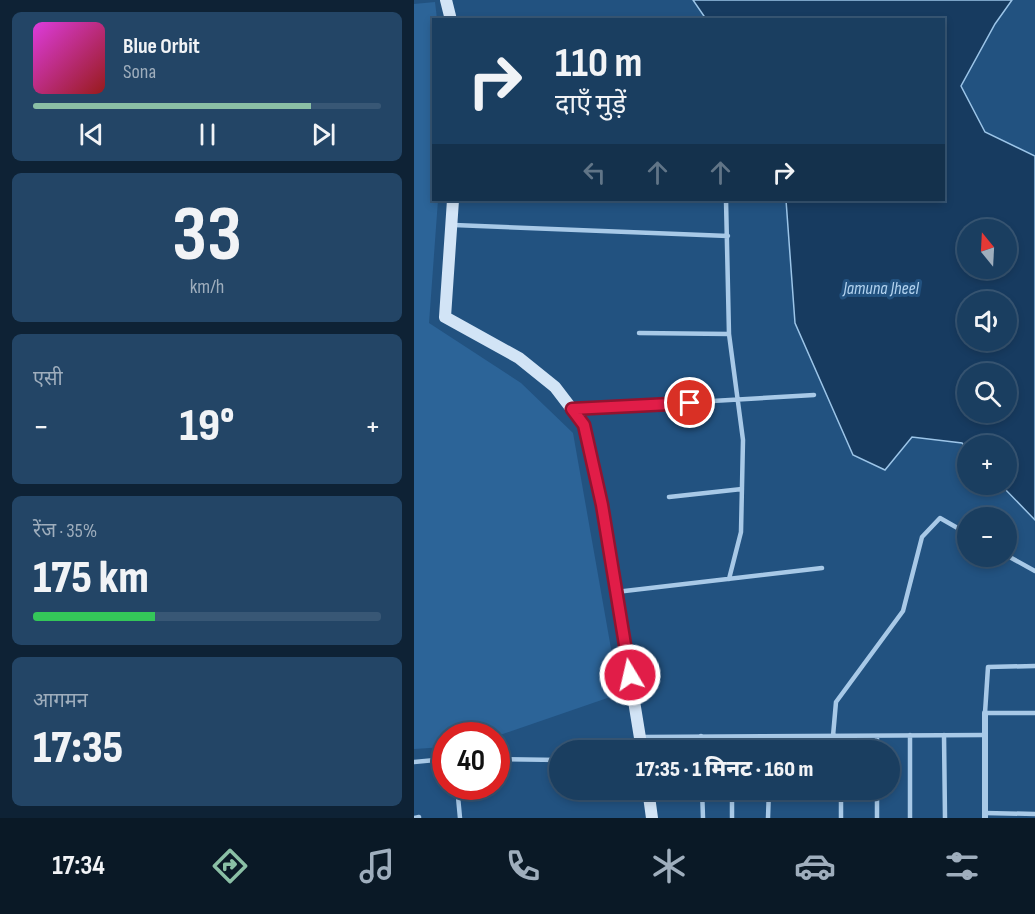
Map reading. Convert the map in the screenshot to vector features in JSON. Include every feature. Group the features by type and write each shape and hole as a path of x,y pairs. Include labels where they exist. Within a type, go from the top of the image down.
{"street":[{"path":"446,0 450,18"},
{"path":"453,201 445,317 519,358 555,387 584,425 602,505 640,740"},
{"path":"984,713 985,816"},
{"path":"650,800 652,818"}],"lane":[{"path":"726,201 729,334 743,440 741,532 729,579"},
{"path":"451,224 728,236"},
{"path":"639,333 729,334"},
{"path":"572,409 814,395"},
{"path":"669,497 742,489"},
{"path":"833,736 836,702 903,611 922,537 940,518 957,528"},
{"path":"1017,561 1035,571"},
{"path":"616,592 822,568"},
{"path":"1035,666 988,667 984,713 1035,713"},
{"path":"910,735 910,818"},
{"path":"944,735 945,818"},
{"path":"639,737 985,735"},
{"path":"701,736 701,740"},
{"path":"510,759 549,760"},
{"path":"414,762 432,760"},
{"path":"458,800 460,818"},
{"path":"702,800 703,818"},
{"path":"732,800 732,818"},
{"path":"768,818 769,800"},
{"path":"841,800 841,818"},
{"path":"877,800 877,818"},
{"path":"985,816 1035,814"}],"shaded area":[{"path":"435,2 437,18 432,18 432,201 438,201 429,323 521,383 573,433 619,694 510,732 510,722 432,722 432,748 414,749 414,4"}],"water":[{"name":"Jamuna Jheel","path":"693,0 1012,0 995,24 961,86 985,132 1035,156 1035,520 1011,495 1017,495 1017,435 957,435 957,442 912,437 885,470 853,455 795,323 786,201 945,201 945,18 705,18"}],"route":[{"path":"630,675 602,505 584,425 572,409 690,403"}]}
